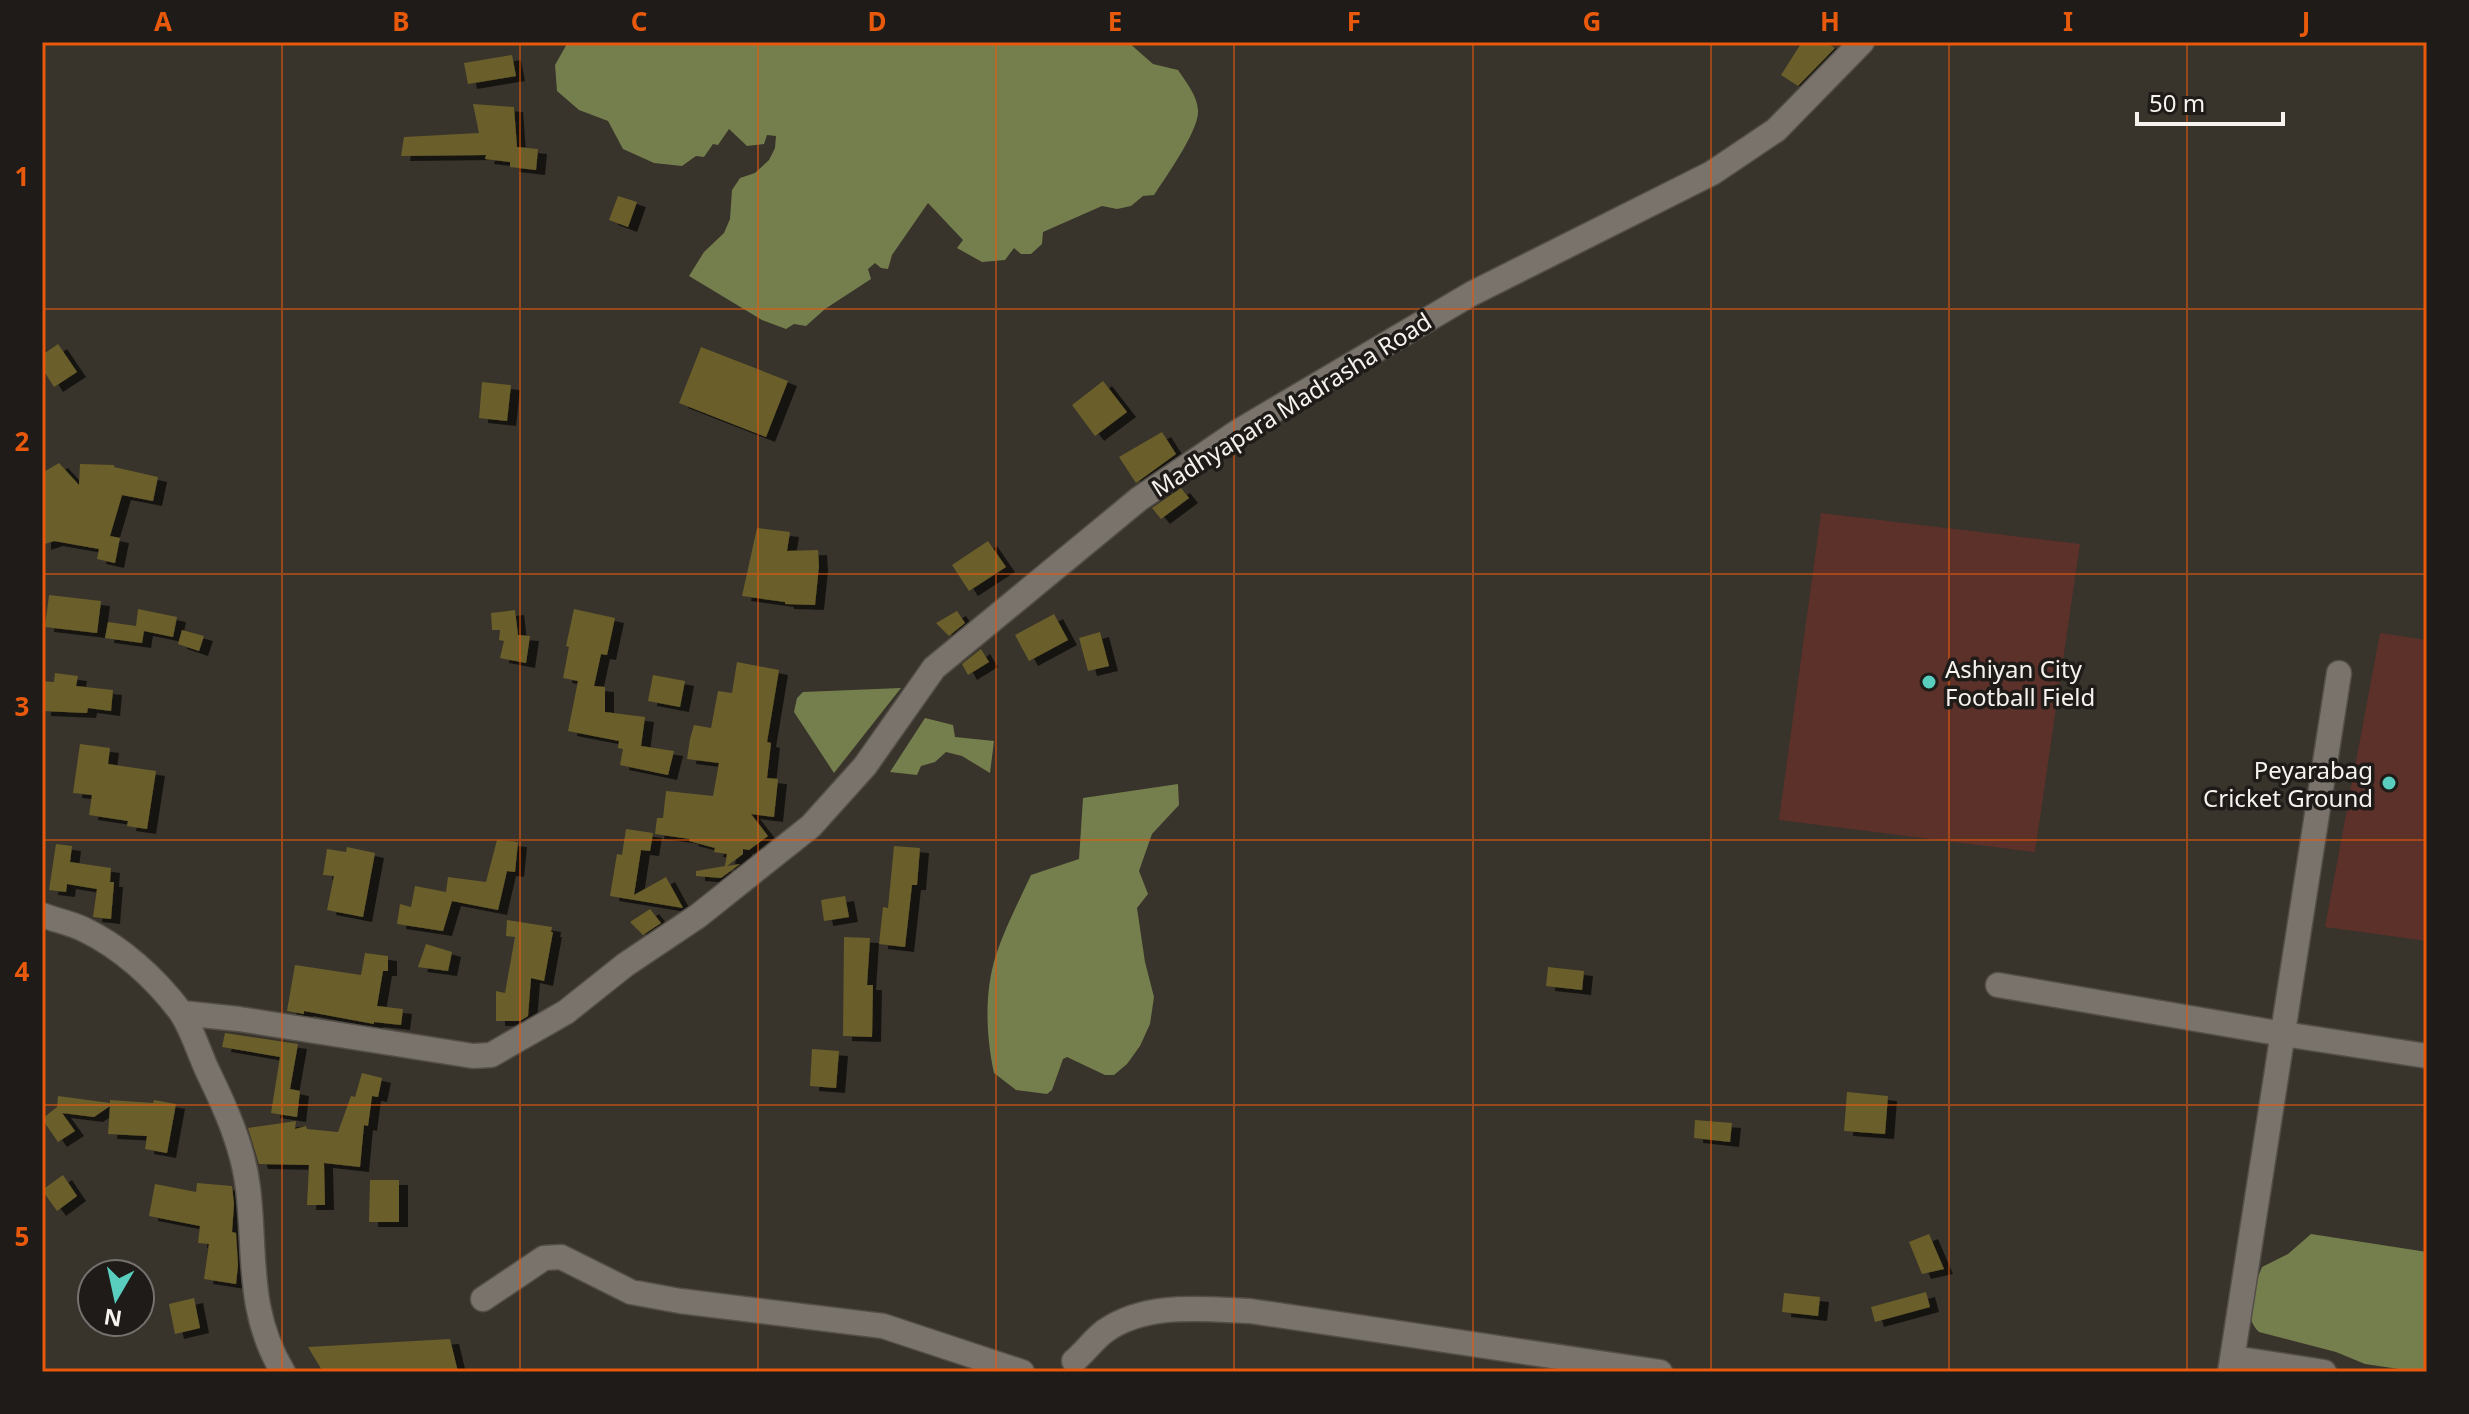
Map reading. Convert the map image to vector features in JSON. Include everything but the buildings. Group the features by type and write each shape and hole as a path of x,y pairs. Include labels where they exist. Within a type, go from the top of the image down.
{"street":[{"name":"Madhyapara Madrasha Road","path":"182,1013 473,1056 491,1055 566,1012 625,965 698,916 811,826 865,766 934,668 1139,499 1239,431 1471,294 1712,173 1776,130 1862,42"},
{"path":"2324,1372 2232,1365 2339,673"},
{"path":"42,915 81,928 112,945 141,969 182,1013 238,1143 248,1187 252,1271 258,1310 274,1357 283,1372"},
{"path":"1998,985 2427,1056"},
{"path":"483,1299 544,1258 561,1257 631,1292 883,1326 1022,1372"},
{"path":"1071,1368 1103,1332 1127,1318 1151,1311 1209,1309 1250,1311 1660,1372"}],"shaded area":[{"path":"568,42 1128,42 1153,64 1178,70 1196,99 1198,110 1194,129 1154,195 1143,196 1131,206 1117,209 1102,206 1043,232 1042,244 1031,254 1021,254 1014,248 1005,260 982,262 957,248 963,240 928,203 892,255 888,269 875,263 868,269 871,279 825,309 806,326 794,324 786,329 762,320 689,276 704,252 724,233 730,219 732,190 740,178 755,173 769,160 776,136 767,135 764,144 747,146 729,129 718,145 713,144 704,157 696,156 682,166 654,163 623,149 608,121 579,110 557,91 555,65"},
{"name":"Ashiyan City Football Field","path":"1821,513 2080,544 2035,852 1779,820"},
{"name":"Peyarabag Cricket Ground","path":"2380,633 2427,640 2427,941 2325,927"},
{"path":"901,688 834,773 794,712 797,698 803,692"},
{"path":"925,718 953,725 955,737 994,741 990,773 962,756 946,752 935,762 921,766 917,775 890,772"},
{"path":"1178,784 1179,805 1152,834 1139,871 1148,894 1137,908 1154,997 1150,1024 1140,1046 1114,1075 1105,1075 1067,1057 1063,1059 1052,1090 1047,1094 1016,1090 994,1073 989,1044 988,999 996,955 1031,875 1079,859 1083,798"},
{"path":"2311,1234 2427,1252 2427,1370 2365,1364 2336,1352 2259,1332 2253,1325 2250,1301 2262,1267 2288,1254"}],"place":[{"name":"Ashiyan City Football Field","path":"1929,682"},
{"name":"Peyarabag Cricket Ground","path":"2389,783"}]}
